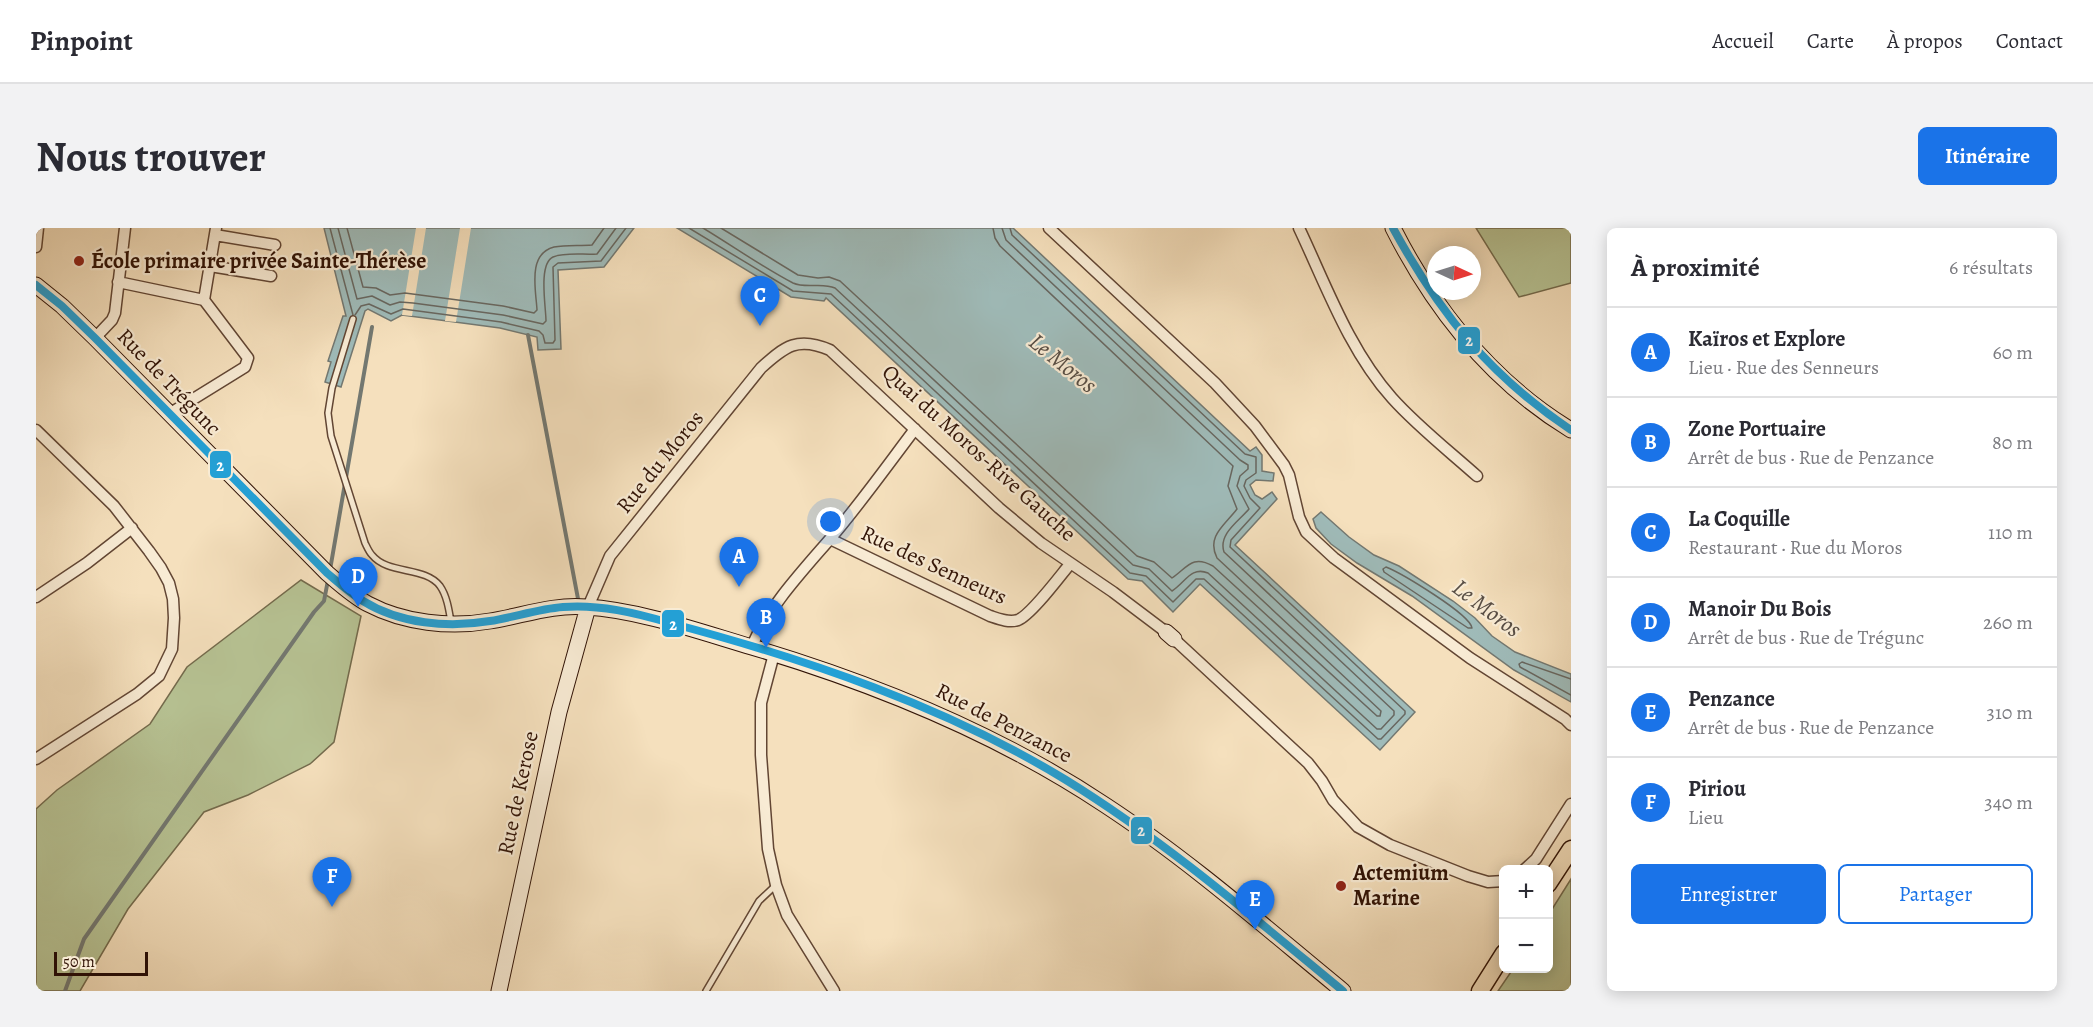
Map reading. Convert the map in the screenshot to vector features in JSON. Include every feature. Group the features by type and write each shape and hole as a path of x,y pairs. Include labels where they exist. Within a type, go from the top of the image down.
{"main road":[{"path":"1393,228 1431,294 1475,350 1516,389 1571,429"},
{"name":"Rue de Trégunc","path":"36,285 95,338 319,564 366,603 396,615 427,622 451,623 488,622 563,607 588,607"},
{"name":"Rue de Penzance","path":"588,607 624,612 829,671 914,703 1045,767 1103,803 1172,852 1343,991"},
{"name":"Rue de Kerose","path":"499,991 559,712 588,607"},
{"path":"1553,876 1571,849"},
{"path":"1480,991 1499,961"}],"street":[{"path":"36,247 38,228"},
{"path":"95,338 112,320 115,313 125,228"},
{"path":"1049,228 1215,383 1255,426 1284,465 1303,526 1313,540 1470,658 1571,725"},
{"path":"1059,237 1067,228"},
{"path":"1299,228 1341,318 1371,370 1392,398 1477,476"},
{"path":"204,300 216,231 275,245"},
{"path":"210,266 271,276"},
{"path":"118,282 204,300 248,358 245,367 169,414"},
{"name":"Quai du Moros-Rive Gauche","path":"778,351 805,342 830,351 999,508 1041,543 1113,592 1170,635 1308,763 1333,800 1358,827 1390,845 1467,876 1488,882 1499,881"},
{"name":"Rue du Moros","path":"588,607 610,556 761,368 778,351"},
{"name":"Rue des Senneurs","path":"752,647 762,625 915,429"},
{"path":"36,759 151,684 164,668 172,649 173,637 173,600 162,568 132,528 95,486 37,432"},
{"path":"36,597 87,563 132,528"},
{"name":"Rue des Senneurs","path":"830,539 990,616 1011,621 1027,614 1070,564"},
{"path":"774,654 761,703 761,754 768,849 776,885 787,915 834,991"},
{"path":"1529,865 1536,859 1571,804"}],"lane":[{"path":"353,319 332,388 328,413 331,436 365,543 372,556 387,566 429,578 440,585 447,600 451,623"},
{"path":"706,991 759,901 776,885"}],"green space":[{"path":"1476,228 1571,228 1571,283 1519,297"},
{"path":"301,580 361,616 334,742 310,764 248,795 204,812 128,909 80,991 36,991 36,809 57,790 150,724 187,667"},
{"path":"1571,879 1571,991 1498,991 1510,973 1553,973 1553,908"}],"water":[{"path":"324,228 634,228 604,267 558,270 561,349 538,350 537,337 500,328 402,315 391,321 368,309 365,311 341,387 325,382 331,362 328,361 343,316 346,316"},
{"name":"Le Moros","path":"677,228 1013,228 1250,451 1256,447 1262,455 1262,471 1274,473 1273,481 1256,480 1250,485 1255,495 1262,499 1272,492 1277,499 1235,545 1415,712 1380,750 1200,584 1173,612 1142,581 1128,579 826,298 824,301 791,297"},
{"path":"1321,512 1374,555 1399,566 1453,601 1475,618 1492,636 1515,652 1571,674 1571,702 1514,670 1412,596 1357,563 1331,544 1316,528 1313,519"}],"pier":[{"path":"416,228 426,228 412,316 402,315"},
{"path":"460,228 471,228 456,322 445,321"}],"waterway":[{"path":"330,570 372,327"},
{"path":"528,335 579,604"},
{"path":"65,991 84,939 324,601 328,580"}],"transit line":[{"name":"2","path":"1393,228 1429,288 1469,341 1515,387 1571,430"},
{"name":"2","path":"36,285 95,338 327,573 377,609 408,619 441,624 490,621 563,607 617,610 772,652 874,687 972,729 1066,780 1173,854 1343,991"}],"place":[{"name":"École primaire privée Sainte-Thérèse","path":"79,261"},
{"name":"La Coquille","path":"760,326"},
{"name":"Kaïros et Explore","path":"739,587"},
{"name":"Manoir Du Bois","path":"358,607"},
{"name":"Zone Portuaire","path":"766,648"},
{"name":"Actemium Marine","path":"1341,886"},
{"name":"Piriou","path":"332,907"},
{"name":"Penzance","path":"1255,930"}]}
